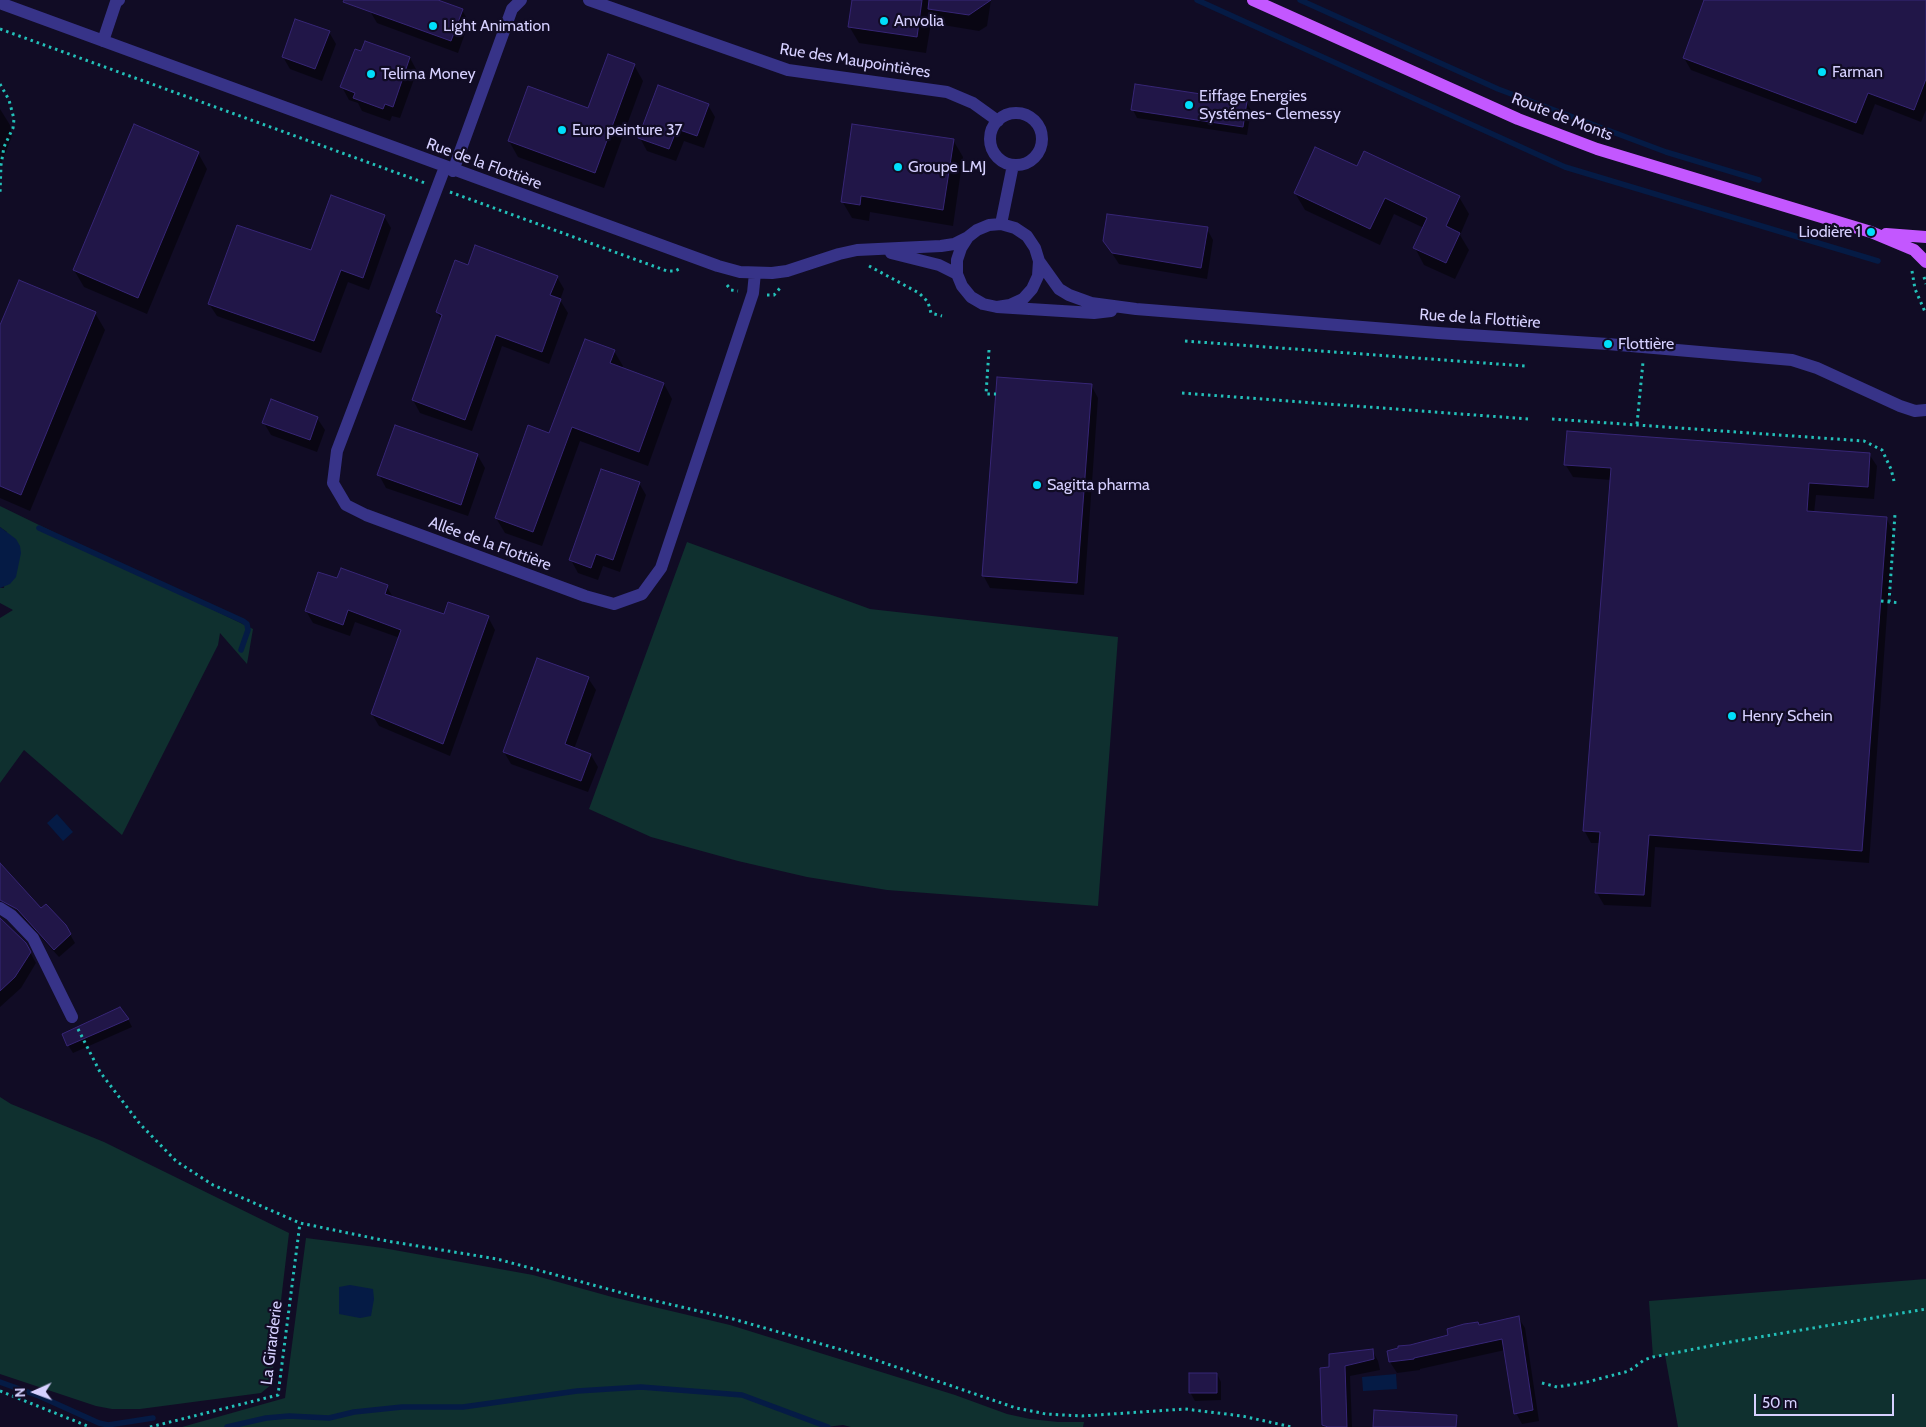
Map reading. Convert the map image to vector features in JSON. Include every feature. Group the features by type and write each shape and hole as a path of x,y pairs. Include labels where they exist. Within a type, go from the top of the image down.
{"main road":[{"name":"Route de Monts","path":"1253,0 1544,129 1597,148 1871,232 1914,250 1926,262"},
{"name":"Route de Monts","path":"1871,232 1926,238"}],"street":[{"path":"102,41 116,2 119,0"},
{"path":"449,169 512,9 521,0"},
{"name":"Rue des Maupointières","path":"589,0 788,70 947,92 973,103 998,121"},
{"name":"Rue de la Flottière","path":"0,3 691,258 725,268 755,273 787,271 856,250 941,246 954,244 968,237"},
{"path":"1013,114 1022,114 1030,117 1040,131 1042,143 1036,156 1022,165 1013,165 998,158 991,144 990,136 998,121 1005,116 1013,114"},
{"path":"1001,224 1013,165"},
{"name":"Allée de la Flottière","path":"449,169 337,451 333,483 346,505 366,515 585,596 614,604 642,594 661,568 753,293 755,273"},
{"path":"996,307 1010,305 1023,299 1032,289 1038,276 1039,261 1035,248 1027,236 1015,228 1001,224 989,225 977,230 968,237 961,248 957,260 958,274 962,286 971,297 983,304 996,307 1094,313 1123,308"},
{"path":"856,250 895,253 939,265 958,274"},
{"name":"Rue de la Flottière","path":"1039,261 1052,281 1068,295 1091,303 1123,308 1792,360 1816,368 1900,406 1915,411 1926,410"},
{"path":"0,908 11,915 32,938 72,1017"}],"path":[{"path":"0,84 9,100 14,119 13,128 4,147 0,194"},
{"path":"1912,268 1915,289 1926,314"},
{"path":"1185,341 1525,366"},
{"path":"1637,424 1644,347"},
{"path":"989,350 986,394 996,394"},
{"path":"1182,393 1528,419"},
{"path":"1552,419 1864,440 1882,450 1891,468 1894,481"},
{"path":"1889,602 1895,514"},
{"path":"1881,601 1900,603"},
{"path":"72,1017 100,1072 140,1124 176,1161 213,1185 300,1223 387,1241 497,1259 733,1319 867,1357 1016,1408 1046,1414 1082,1416 1185,1410 1242,1416 1292,1427"},
{"name":"La Girarderie","path":"150,1427 278,1395 300,1223"},
{"path":"1542,1383 1557,1387 1587,1382 1629,1370 1644,1360 1653,1357 1926,1309"},
{"path":"0,1391 90,1427"}],"green space":[{"path":"0,506 253,629 247,664 220,633 218,645 122,835 24,750 0,783 0,618 13,610 0,603 0,588 4,588 7,532 0,527"},
{"path":"687,542 870,609 1118,637 1098,906 887,890 807,877 738,861 651,837 589,809"},
{"path":"0,1097 11,1104 104,1142 289,1233 271,1385 261,1393 140,1409 112,1409 96,1406 0,1374"},
{"path":"306,1238 383,1248 533,1275 612,1297 730,1325 955,1395 1007,1414 1058,1422 1084,1422 1083,1427 851,1427 843,1425 826,1427 182,1427 285,1398"},
{"path":"1926,1279 1926,1427 1678,1427 1665,1355 1653,1357 1649,1301"}],"water":[{"path":"0,527 16,539 21,553 16,577 10,584 0,588"},
{"path":"57,814 73,832 63,841 47,823"},
{"path":"350,1285 373,1289 374,1299 371,1316 360,1318 339,1314 339,1287"},
{"path":"1396,1374 1397,1389 1363,1391 1362,1377"}],"building":[{"name":"Light Animation","path":"344,0 438,0 463,9 451,41 343,2"},
{"name":"Anvolia","path":"852,0 922,0 917,37 848,27"},
{"path":"929,0 991,0 969,15 928,9"},
{"name":"Farman","path":"1704,0 1926,0 1926,79 1914,110 1868,93 1856,123 1683,58"},
{"path":"295,19 330,31 315,69 282,57"},
{"name":"Telima Money","path":"365,41 410,57 393,107 385,104 383,109 353,98 355,93 340,87 355,49 361,51"},
{"name":"Euro peinture 37","path":"608,54 635,64 595,173 508,141 528,86 588,108"},
{"name":"Eiffage Energies Systémes- Clemessy","path":"1135,84 1247,101 1243,127 1131,110"},
{"path":"658,85 709,104 697,136 677,129 669,149 638,138"},
{"path":"134,124 199,152 138,298 73,270"},
{"name":"Groupe LMJ","path":"852,124 954,139 943,210 861,196 860,205 841,202"},
{"path":"1315,147 1357,166 1364,151 1460,196 1446,226 1460,233 1446,263 1413,248 1427,218 1385,198 1370,229 1294,193"},
{"path":"331,195 385,215 363,278 341,270 314,341 208,304 237,225 311,250"},
{"path":"1107,214 1208,227 1201,268 1112,253 1103,241"},
{"path":"475,245 558,276 550,295 561,299 542,352 496,335 465,420 412,400 442,315 436,312 455,260 468,265"},
{"path":"19,280 96,312 21,495 0,486 0,325"},
{"path":"585,339 615,350 610,363 664,383 639,452 572,427 533,532 495,518 528,425 549,433"},
{"name":"Sagitta pharma","path":"997,377 1092,384 1077,583 982,576"},
{"path":"271,399 318,417 310,440 262,423"},
{"path":"395,425 478,454 461,505 377,475"},
{"name":"Henry Schein","path":"1567,431 1870,453 1868,487 1809,483 1807,511 1887,517 1862,851 1649,835 1644,895 1595,893 1600,832 1583,831 1611,468 1564,465"},
{"path":"601,469 640,482 613,560 596,554 591,568 569,560"},
{"path":"341,568 388,585 385,594 444,614 448,602 489,616 443,744 371,714 401,630 348,610 343,625 305,611 318,572 337,578"},
{"path":"537,658 589,677 565,744 591,754 581,781 503,752"},
{"path":"0,863 41,908 46,904 66,925 71,934 54,950 17,909 0,900"},
{"path":"0,918 26,943 31,952 15,977 0,991"},
{"path":"120,1007 129,1019 67,1046 62,1034"},
{"path":"1519,1316 1533,1410 1514,1414 1502,1339 1414,1359 1389,1362 1387,1351 1398,1348 1398,1346 1410,1345 1448,1335 1447,1329 1464,1324 1478,1322 1479,1325"},
{"path":"1373,1349 1374,1359 1345,1366 1347,1427 1328,1427 1322,1425 1320,1368 1329,1367 1329,1354"},
{"path":"1189,1373 1217,1373 1217,1393 1189,1393"},
{"path":"1374,1410 1457,1415 1456,1427 1373,1427"}],"waterway":[{"path":"1197,0 1565,167 1878,261"},
{"path":"1300,0 1498,89 1666,152 1759,180"},
{"path":"39,528 243,621 247,624 248,630 241,650"},
{"path":"0,1382 39,1396 99,1423 108,1425 153,1418"},
{"path":"227,1427 266,1418 289,1416 329,1418 354,1412 402,1407 463,1407 577,1391 641,1387 742,1395 828,1427"}],"place":[{"name":"Anvolia","path":"884,21"},
{"name":"Light Animation","path":"433,26"},
{"name":"Farman","path":"1822,72"},
{"name":"Telima Money","path":"371,74"},
{"name":"Eiffage Energies Systémes- Clemessy","path":"1189,105"},
{"name":"Euro peinture 37","path":"562,130"},
{"name":"Groupe LMJ","path":"898,167"},
{"name":"Liodière 1","path":"1871,232"},
{"name":"Flottière","path":"1608,344"},
{"name":"Sagitta pharma","path":"1037,485"},
{"name":"Henry Schein","path":"1732,716"}]}
